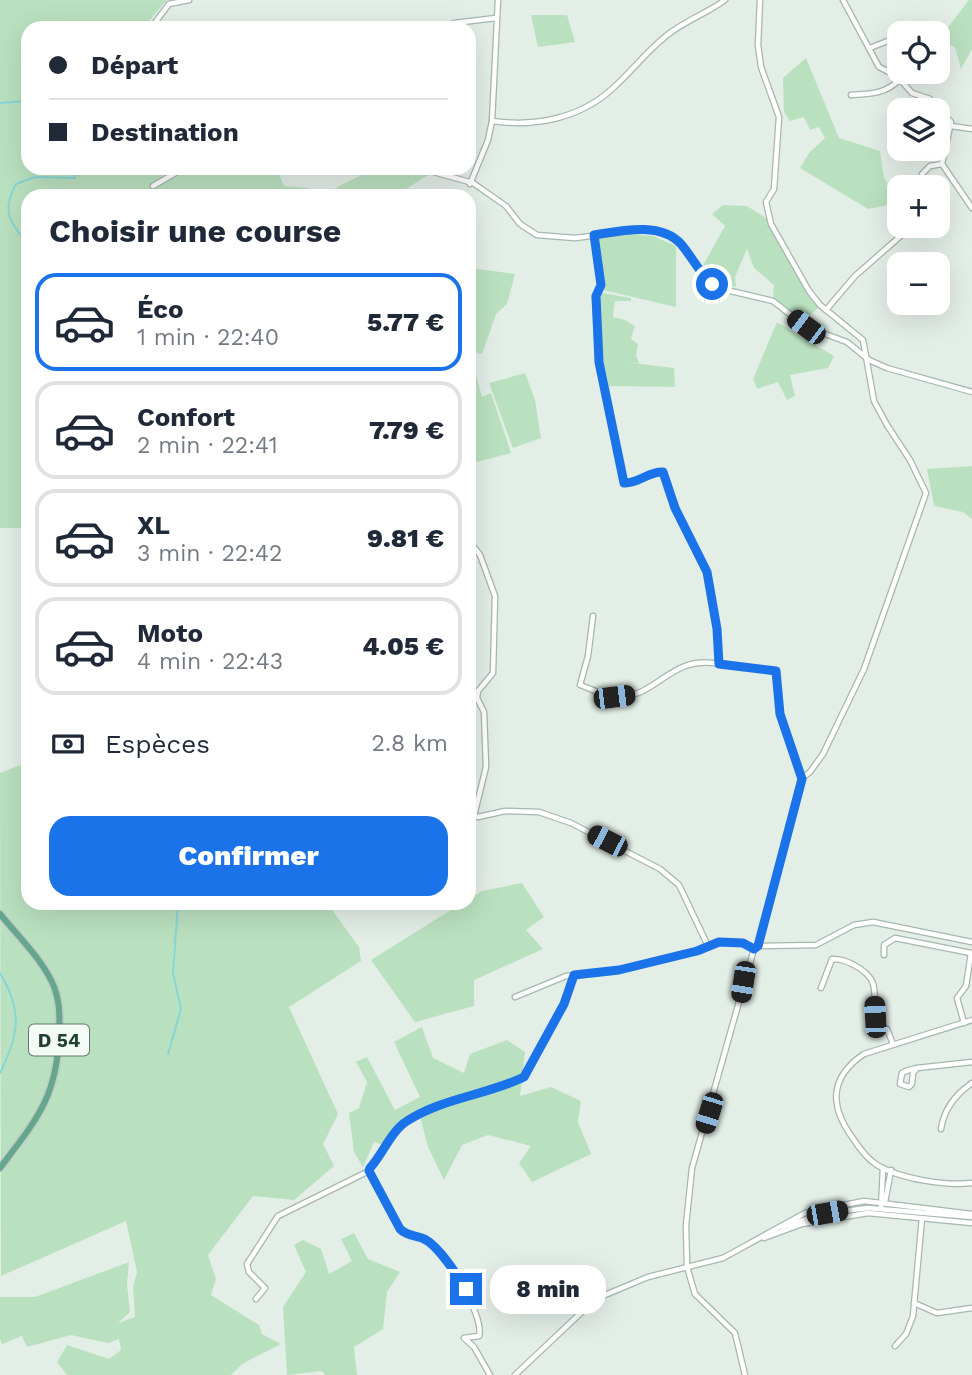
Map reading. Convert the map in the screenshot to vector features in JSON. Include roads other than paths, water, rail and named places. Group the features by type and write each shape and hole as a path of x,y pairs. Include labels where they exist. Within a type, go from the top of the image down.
{"main road":[{"name":"D 54","path":"0,914 48,975 56,992 60,1018 55,1074 50,1094 35,1122 0,1168"}],"street":[{"path":"156,21 169,4 189,0"},
{"path":"476,169 488,140 492,121 498,0"},
{"path":"492,121 523,125 575,113 612,89 642,57 669,34 725,0"},
{"path":"745,1375 735,1333 699,1300 692,1287 687,1267 686,1225 692,1168 802,779 823,754 864,669 926,493 910,460 878,411 860,336 813,297 771,223 766,202 774,189 779,117 761,66 758,45 760,0"},
{"path":"843,0 879,67 887,72"},
{"path":"471,21 496,18"},
{"path":"870,48 887,42"},
{"path":"852,95 864,97 878,94 893,84"},
{"path":"904,84 912,93 926,96 948,116 951,126 942,164 972,208"},
{"path":"951,126 972,129"},
{"path":"922,175 930,166 942,164"},
{"path":"153,186 172,175"},
{"path":"448,175 487,191 513,213 520,224 537,234 561,238 646,229 669,236 681,244 712,284 772,302 806,327 847,342 865,357 887,368 972,392"},
{"path":"470,184 474,175"},
{"path":"594,235 601,285 596,296 598,355 624,483 629,484 663,472 675,508 707,572 717,629 719,664"},
{"path":"826,310 855,276 898,238"},
{"path":"476,550 495,596 493,673 478,691 477,698 484,712 486,768 476,799"},
{"path":"593,616 588,656 579,685 614,697 637,694 686,664 719,664 776,671 780,714 802,779"},
{"path":"476,816 505,811 549,815 571,823 660,869 679,885 708,946"},
{"path":"515,997 574,975 619,970 719,942 737,942 756,947 816,945 854,925 873,922 972,942"},
{"path":"884,956 884,945 895,939 972,953 966,986 957,998 964,1023"},
{"path":"821,988 832,959 842,960 870,975 874,981 876,1024 887,1029 893,1044"},
{"path":"256,1298 265,1288 249,1272 247,1264 278,1216 369,1171 398,1128 407,1120 452,1100 524,1077 564,1004 574,975"},
{"path":"972,1020 864,1054 853,1062 838,1082 836,1093 836,1107 841,1121 869,1159 883,1168 929,1181 972,1183"},
{"path":"918,1068 913,1073 909,1087 900,1084 902,1073 918,1068 972,1062"},
{"path":"941,1129 947,1110 958,1094 972,1083"},
{"path":"881,1209 883,1168"},
{"path":"882,1202 891,1170"},
{"path":"369,1171 400,1229 407,1235 424,1239 447,1262 466,1289 481,1327 479,1336 464,1338 474,1347 490,1375"},
{"path":"515,1375 585,1309 605,1296 629,1283 723,1258 805,1213 843,1203 882,1202 972,1215"},
{"path":"774,1230 827,1213 881,1209 972,1215"},
{"path":"754,1242 802,1224 868,1213 972,1223"},
{"path":"895,1346 906,1334 915,1303 922,1218"},
{"path":"915,1303 937,1313 972,1308"}],"waterway":[{"path":"0,103 21,102"},
{"path":"21,235 12,223 8,209 16,184 35,177 75,178 75,175"},
{"path":"168,1054 181,1009 173,973 178,910"},
{"path":"0,973 12,999 16,1023 11,1047 0,1073"}]}
